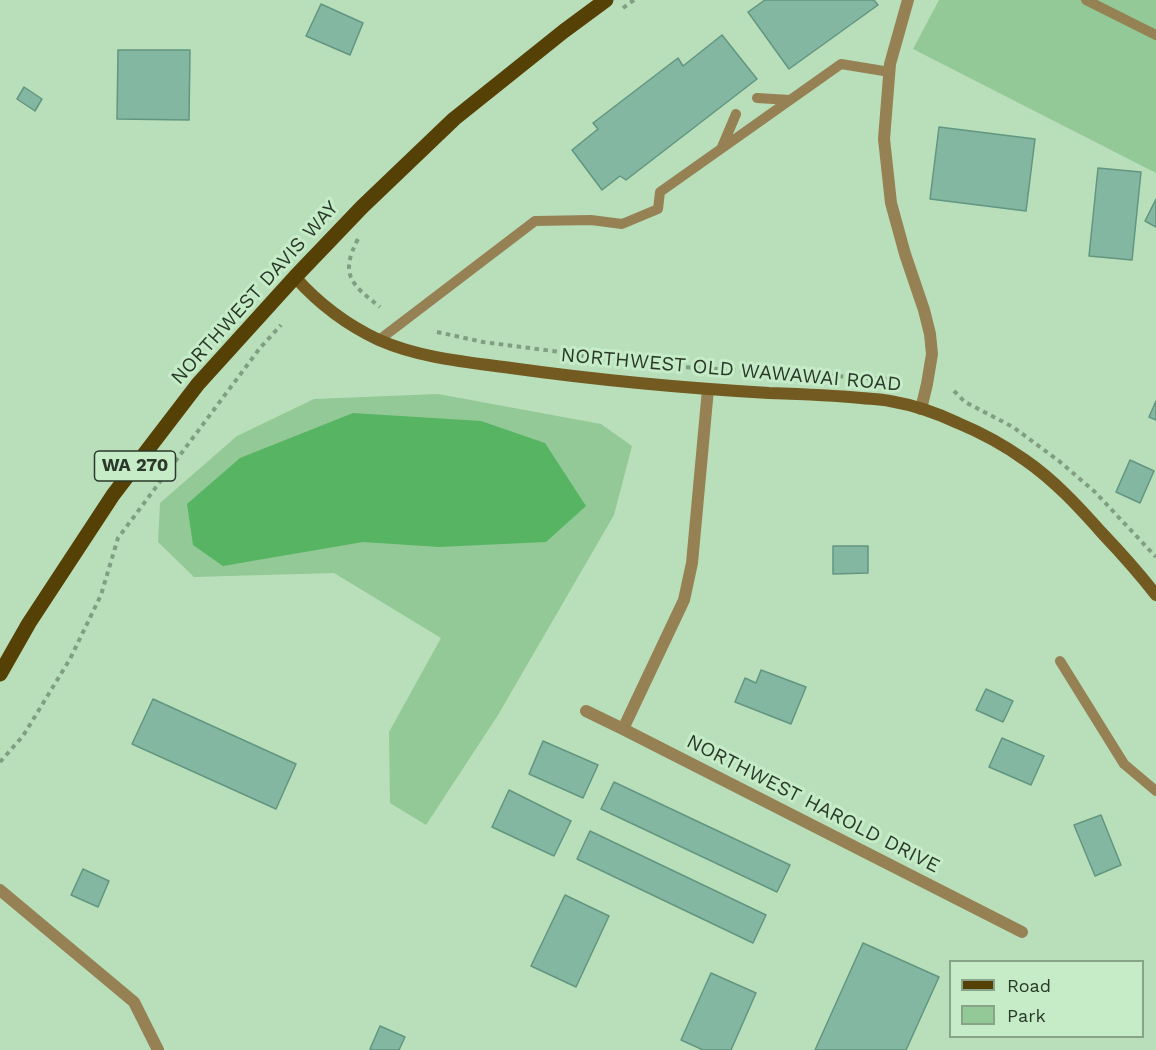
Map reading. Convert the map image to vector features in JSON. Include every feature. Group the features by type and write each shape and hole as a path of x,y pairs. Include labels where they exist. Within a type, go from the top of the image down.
{"main road":[{"name":"NORTHWEST DAVIS WAY","path":"0,674 29,623 113,495 198,384 362,207 454,119 606,0"},
{"name":"NORTHWEST OLD WAWAWAI ROAD","path":"295,277 328,308 379,340 410,351 437,357 553,374 708,389 889,400 957,422 998,442 1027,461 1058,487 1083,511 1156,594"}],"street":[{"path":"908,0 890,64 884,139 891,203 904,254 930,334 932,354 921,409"},
{"path":"623,729 684,600 692,563 708,389"},
{"name":"NORTHWEST HAROLD DRIVE","path":"585,711 1022,932"},
{"path":"0,890 134,1002 158,1050"}],"lane":[{"path":"1086,0 1156,35"},
{"path":"379,340 535,221 591,220 622,224 658,208 660,192 842,64 890,72"},
{"path":"757,98 790,100"},
{"path":"722,148 736,114"},
{"path":"1060,661 1124,764 1156,791"}],"path":[{"path":"350,255 348,272 358,290 380,307"},
{"path":"0,762 23,736 70,659 101,595 118,538 260,348 281,326"},
{"path":"437,332 483,342 576,354 598,360 678,367 899,378"}],"green space":[{"path":"939,0 1156,0 1156,173 913,49"},
{"path":"438,394 601,424 632,446 614,515 498,715 426,825 390,803 389,732 441,638 334,573 194,577 158,542 160,503 237,436 314,399"},
{"path":"353,413 481,421 545,443 586,506 546,542 439,547 363,542 223,566 193,545 187,504 240,458"}],"building":[{"path":"765,0 874,0 878,5 789,69 748,12"},
{"path":"321,4 363,23 350,55 306,36"},
{"path":"722,35 757,79 626,180 620,176 602,190 572,150 598,129 593,123 678,58 683,66"},
{"path":"118,50 190,50 189,120 117,119"},
{"path":"24,87 42,99 35,111 17,99"},
{"path":"939,127 1035,139 1026,211 930,199"},
{"path":"1098,168 1141,172 1132,260 1089,256"},
{"path":"1156,199 1156,227 1145,221"},
{"path":"1156,401 1156,420 1149,417"},
{"path":"1130,460 1154,471 1140,503 1116,492"},
{"path":"833,546 868,546 868,573 833,574"},
{"path":"761,670 806,687 791,724 735,702 745,678 756,683"},
{"path":"986,689 1013,701 1003,722 976,710"},
{"path":"153,699 296,764 276,809 132,744"},
{"path":"1002,738 1044,756 1031,785 989,767"},
{"path":"543,741 598,765 583,798 529,774"},
{"path":"614,782 790,865 777,892 601,809"},
{"path":"509,790 571,821 554,856 492,827"},
{"path":"1101,815 1121,865 1095,876 1074,825"},
{"path":"590,831 766,915 753,943 577,859"},
{"path":"83,869 109,881 98,907 71,895"},
{"path":"565,895 609,916 576,987 531,966"},
{"path":"863,943 939,977 906,1050 815,1050"},
{"path":"711,973 756,993 731,1050 703,1050 681,1040"},
{"path":"380,1026 405,1037 399,1050 370,1049"}]}
